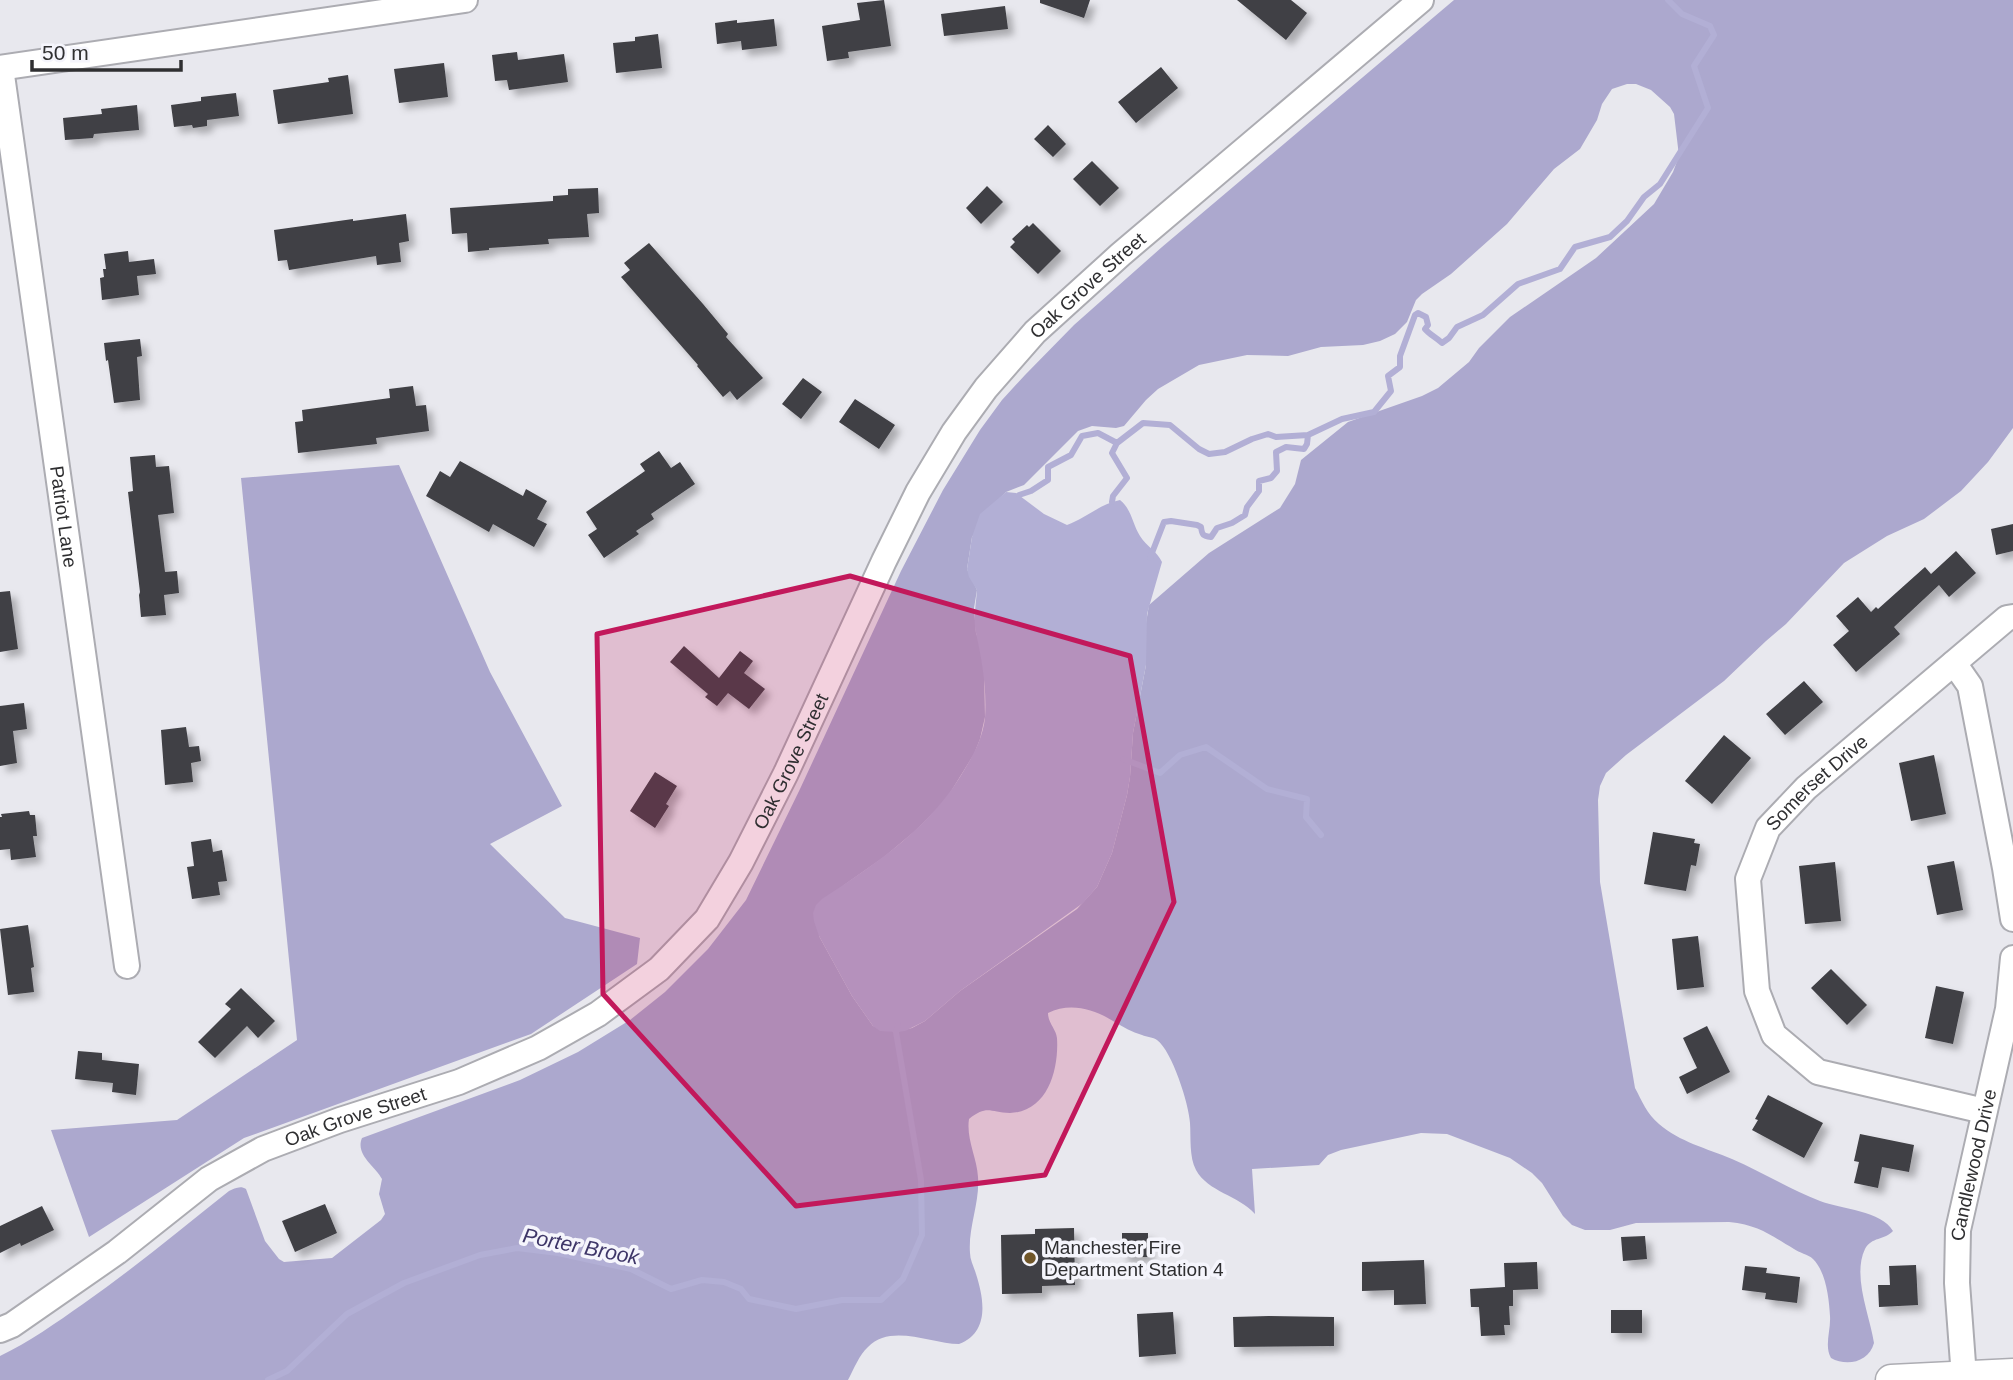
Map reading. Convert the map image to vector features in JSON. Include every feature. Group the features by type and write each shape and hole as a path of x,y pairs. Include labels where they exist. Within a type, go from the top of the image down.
{"main road":[{"path":"1891,1380 1965,1379 2013,1374"}],"street":[{"path":"1,68 465,0"},
{"name":"Oak Grove Street","path":"0,1330 12,1325 117,1252 209,1179 263,1149 458,1082 538,1048 598,1014 659,969 707,919 741,862 786,773 918,492 954,432 986,388 1035,332 1111,264 1421,0"},
{"name":"Patriot Lane","path":"1,68 127,966"},
{"name":"Somerset Drive","path":"1984,1111 1818,1072 1774,1035 1757,991 1748,879 1768,828 1806,788 2007,618 2013,617"},
{"path":"1954,663 1970,686 2013,919"},
{"name":"Candlewood Drive","path":"1965,1379 1957,1241 1961,1213 2008,1009 2013,958"}],"highlighted area":[{"path":"850,576 1130,656 1174,902 1045,1175 796,1206 603,994 597,634"}],"shaded area":[{"path":"1454,0 2013,0 2013,428 1988,462 1961,491 1924,519 1887,536 1844,563 1786,624 1724,681 1626,755 1606,773 1598,800 1600,882 1635,1088 1651,1116 1676,1136 1809,1196 1871,1215 1888,1224 1893,1231 1868,1245 1861,1260 1863,1296 1874,1343 1867,1355 1850,1362 1831,1358 1828,1348 1829,1301 1821,1271 1811,1257 1764,1231 1729,1222 1636,1223 1610,1230 1585,1230 1572,1225 1563,1216 1542,1183 1532,1173 1510,1158 1447,1134 1421,1133 1341,1150 1328,1155 1319,1165 1252,1169 1255,1214 1240,1202 1215,1189 1196,1170 1191,1153 1187,1104 1179,1078 1163,1046 1155,1039 1131,1031 1098,1013 1082,1008 1065,1008 1048,1013 1056,1035 1057,1050 1053,1075 1042,1097 1023,1111 1010,1113 989,1110 969,1119 978,1187 970,1256 979,1284 982,1314 976,1332 959,1344 912,1336 888,1336 877,1340 865,1350 848,1380 0,1380 0,1356 83,1304 235,1188 246,1189 265,1241 279,1259 284,1262 332,1258 385,1214 379,1194 382,1179 363,1155 362,1138 520,1080 578,1052 630,1020 665,992 708,949 746,900 901,571 943,490 980,430 1002,400 1074,325","holes":["1636,84 1651,90 1674,114 1679,156 1654,204 1596,258 1510,317 1469,362 1438,388 1348,422 1301,460 1295,484 1280,508 1209,553 1149,605 1146,665 1133,733 1127,795 1112,853 1097,887 1077,909 960,991 925,1021 896,1032 873,1026 852,996 819,936 844,885 884,857 945,801 974,754 985,717 984,671 976,633 974,608 977,590 967,569 972,537 1000,498 1006,492 1024,485 1078,431 1092,426 1124,426 1158,389 1199,365 1247,355 1288,356 1321,347 1363,345 1395,334 1407,322 1416,300 1451,274 1507,224 1554,169 1580,149 1612,89"]},
{"path":"399,465 490,672 562,806 490,844 565,918 640,938 637,964 531,1034 244,1138 89,1237 51,1130 177,1120 297,1040 241,478"}],"water":[{"path":"1006,492 1016,493 1044,514 1067,525 1120,500 1140,536 1162,562 1147,614 1146,665 1133,733 1127,795 1112,853 1097,887 1083,903 960,991 925,1021 905,1031 880,1031 873,1026 852,996 819,936 813,913 822,899 883,857 920,825 953,788 975,750 984,725 985,696 975,628 977,590 967,569 972,537 980,514"}],"building":[{"path":"884,0 891,46 848,52 849,58 827,61 822,26 860,20 857,3"},
{"path":"1040,0 1090,0 1084,18 1040,3"},
{"path":"1237,0 1291,0 1307,13 1286,40"},
{"path":"1005,6 1008,29 944,36 941,14"},
{"path":"774,19 777,46 742,50 741,41 717,44 715,23"},
{"path":"658,34 662,68 616,73 613,43 635,41 635,37"},
{"path":"517,52 518,60 564,54 568,82 509,90 507,80 495,81 492,55"},
{"path":"444,63 448,97 399,103 394,69"},
{"path":"1161,67 1178,88 1136,123 1118,102"},
{"path":"348,75 353,114 278,124 273,90 329,82 328,78"},
{"path":"236,93 239,116 207,120 207,126 174,127 171,105 201,101 201,97"},
{"path":"137,105 139,130 65,140 63,118 102,114 101,109"},
{"path":"1048,125 1066,144 1053,157 1034,139"},
{"path":"1092,161 1119,188 1100,206 1073,179"},
{"path":"987,186 1003,202 981,224 966,208"},
{"path":"598,188 599,213 587,214 589,237 548,239 549,244 468,252 467,233 452,234 450,208 553,201 553,196 568,195 568,189"},
{"path":"406,214 409,241 399,243 401,262 377,265 376,256 289,270 287,260 278,261 274,230"},
{"path":"1033,223 1061,251 1038,274 1010,247 1015,242 1012,239"},
{"path":"649,243 763,378 737,400 730,391 723,397 621,277 630,270 624,263"},
{"path":"128,251 129,262 154,259 156,274 137,276 139,295 102,300 100,278 104,277 103,269 106,269 104,254"},
{"path":"140,339 142,356 137,357 140,400 114,403 104,343"},
{"path":"803,378 822,392 801,419 782,404"},
{"path":"413,386 416,406 426,405 429,431 376,438 377,444 298,453 295,422 303,421 302,410 390,398 389,389"},
{"path":"855,399 895,425 879,449 839,422"},
{"path":"659,451 671,468 680,462 695,484 651,514 654,519 636,531 639,534 604,558 588,535 597,529 586,512 645,471 640,464"},
{"path":"155,455 156,467 169,466 174,513 158,515 165,572 177,571 179,593 164,595 166,615 141,617 128,492 133,491 130,457"},
{"path":"460,461 523,496 526,489 547,501 537,519 547,524 534,547 493,524 489,532 426,496 440,471 450,477"},
{"path":"2013,524 2013,551 1996,555 1991,529"},
{"path":"1956,551 1976,573 1949,597 1939,585 1894,627 1900,634 1856,672 1833,645 1849,631 1836,616 1858,597 1871,612 1876,607 1878,609 1925,567 1931,574"},
{"path":"10,591 18,649 0,652 0,592"},
{"path":"684,646 719,678 740,651 753,661 744,673 765,689 749,709 728,693 717,706 705,697 708,694 670,662"},
{"path":"1804,681 1823,702 1785,735 1766,714"},
{"path":"24,703 27,729 13,731 17,763 0,766 0,706"},
{"path":"186,727 189,747 199,746 201,761 191,763 193,782 165,785 161,730"},
{"path":"1724,735 1751,758 1712,804 1685,781"},
{"path":"1934,755 1946,814 1911,821 1899,763"},
{"path":"655,772 677,786 666,804 669,806 655,828 630,811"},
{"path":"29,811 30,815 35,815 37,836 33,836 36,857 11,860 10,849 0,850 1,814"},
{"path":"1653,832 1695,839 1694,843 1700,844 1696,866 1691,865 1686,891 1644,884"},
{"path":"211,839 213,852 222,850 227,881 218,882 220,895 192,899 187,867 194,866 191,842"},
{"path":"1954,861 1963,910 1937,915 1927,866"},
{"path":"1835,862 1841,921 1805,924 1799,866"},
{"path":"28,925 34,967 31,968 34,992 8,995 0,929"},
{"path":"1698,936 1704,987 1677,990 1672,939"},
{"path":"1831,969 1867,1005 1847,1025 1811,988"},
{"path":"1936,986 1964,992 1953,1044 1925,1038"},
{"path":"241,988 275,1021 258,1038 247,1026 215,1058 198,1042 231,1009 225,1004"},
{"path":"1707,1026 1730,1072 1687,1094 1679,1077 1697,1068 1683,1038"},
{"path":"78,1051 102,1053 102,1060 139,1064 136,1095 112,1092 113,1083 75,1079"},
{"path":"1768,1095 1823,1123 1804,1158 1752,1130"},
{"path":"1860,1134 1914,1145 1909,1172 1882,1167 1878,1188 1854,1183 1859,1162 1854,1161"},
{"path":"325,1204 337,1233 295,1252 282,1221"},
{"path":"42,1206 54,1230 0,1253 0,1226"},
{"path":"1074,1228 1075,1285 1042,1286 1042,1293 1002,1294 1001,1235 1035,1234 1035,1229"},
{"path":"1122,1233 1148,1233 1148,1257 1122,1257"},
{"path":"1645,1236 1647,1259 1623,1261 1621,1237"},
{"path":"1424,1260 1426,1304 1394,1305 1394,1290 1362,1291 1362,1262"},
{"path":"1537,1262 1538,1289 1513,1290 1513,1306 1509,1306 1510,1325 1504,1325 1505,1335 1481,1336 1479,1307 1471,1307 1470,1289 1505,1287 1504,1263"},
{"path":"1916,1265 1918,1305 1879,1307 1878,1285 1890,1285 1889,1266"},
{"path":"1745,1266 1767,1268 1766,1273 1800,1277 1797,1303 1765,1299 1766,1293 1742,1290"},
{"path":"1611,1310 1642,1310 1642,1333 1611,1333"},
{"path":"1173,1312 1176,1354 1139,1357 1137,1314"},
{"path":"1233,1317 1334,1317 1334,1346 1234,1347"}],"waterway":[{"path":"1112,502 1113,496 1127,478 1112,453 1117,443 1143,423 1170,425 1209,454 1225,452 1268,434 1276,437 1308,435 1342,419 1374,412 1391,391 1388,376 1400,367 1400,356 1415,315 1418,313 1426,317 1428,325 1425,329 1442,343 1457,327 1483,315 1518,284 1560,269 1575,247 1610,237 1627,221 1644,197 1660,184 1708,108 1694,66 1714,35 1710,26 1682,14 1668,0"},
{"path":"1019,495 1048,480 1048,467 1071,455 1082,436 1098,433 1117,443"},
{"path":"1150,558 1164,522 1197,525 1201,527 1203,535 1211,537 1217,528 1245,515 1247,507 1259,491 1259,481 1271,478 1277,471 1276,452 1286,447 1304,449 1308,435"},
{"path":"1123,759 1160,773 1180,755 1206,747 1267,789 1307,799 1306,817 1321,835"},
{"name":"Porter Brook","path":"268,1380 287,1371 347,1314 404,1283 480,1255 517,1248 558,1253 631,1269 671,1289 702,1280 724,1282 741,1289 749,1299 796,1309 842,1300 881,1300 903,1279 922,1235 921,1180 896,1032 898,1025"}],"place":[{"name":"Manchester Fire Department Station 4","path":"1030,1258"}]}
